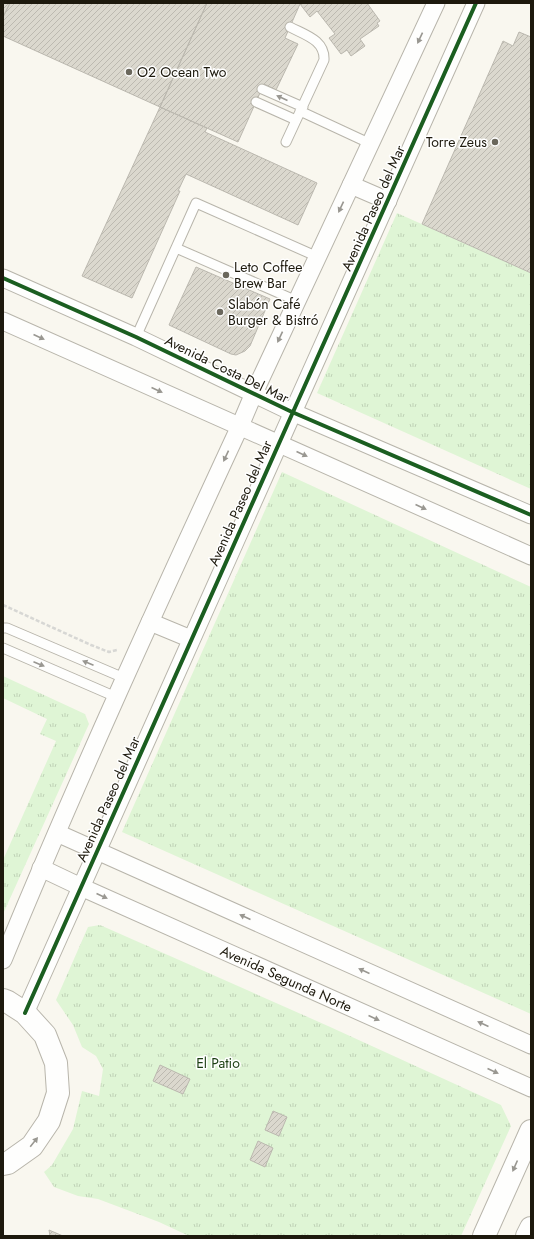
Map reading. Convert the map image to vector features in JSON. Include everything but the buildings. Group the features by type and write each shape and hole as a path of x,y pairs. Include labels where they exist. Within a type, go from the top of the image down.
{"street":[{"name":"Avenida Paseo del Mar","path":"3,960 41,868 124,678 254,393 436,3"},
{"name":"Avenida Paseo del Mar","path":"25,1013 292,412 476,3"},
{"path":"351,185 388,201"},
{"name":"Avenida Costa Del Mar","path":"3,278 136,337 292,412 531,515"},
{"path":"3,322 279,444 530,552"},
{"path":"150,622 192,639"},
{"path":"57,833 531,1045"},
{"name":"Avenida Segunda Norte","path":"41,868 531,1088"},
{"path":"3,1000 25,1013 45,1035 56,1063 58,1093 50,1121 32,1146 8,1163 3,1164"},
{"path":"484,1236 531,1131"},
{"path":"527,1236 531,1228"}],"lane":[{"path":"286,142 324,60 323,49 315,40 290,26"},
{"path":"262,89 371,144"},
{"path":"256,102 296,120"},
{"path":"136,337 196,203 318,257"},
{"path":"176,248 297,301"},
{"path":"3,628 7,628 124,678"},
{"path":"3,648 116,697"}],"path":[{"path":"3,605 91,645 109,652 118,650"}],"green space":[{"path":"397,213 531,273 531,489 317,393"},
{"path":"282,472 531,587 531,1014 122,832"},
{"path":"3,676 85,714 89,724 3,914 3,860 56,741 40,734 47,719 3,698"},
{"name":"El Patio","path":"100,925 328,1026 501,1105 511,1126 461,1236 189,1236 159,1222 98,1199 78,1196 54,1187 44,1172 52,1165 73,1129 82,1091 99,1096 103,1069 96,1056 82,1047 73,1025 56,1000 88,927"}],"cycle path":[{"path":"25,1013 476,3"},
{"path":"3,278 136,337 292,412 531,515"}],"place":[{"name":"O2 Ocean Two","path":"129,72"},
{"name":"Torre Zeus","path":"495,142"},
{"name":"Leto Coffee Brew Bar","path":"226,275"},
{"name":"Slabón Café Burger & Bistró","path":"220,312"}]}
